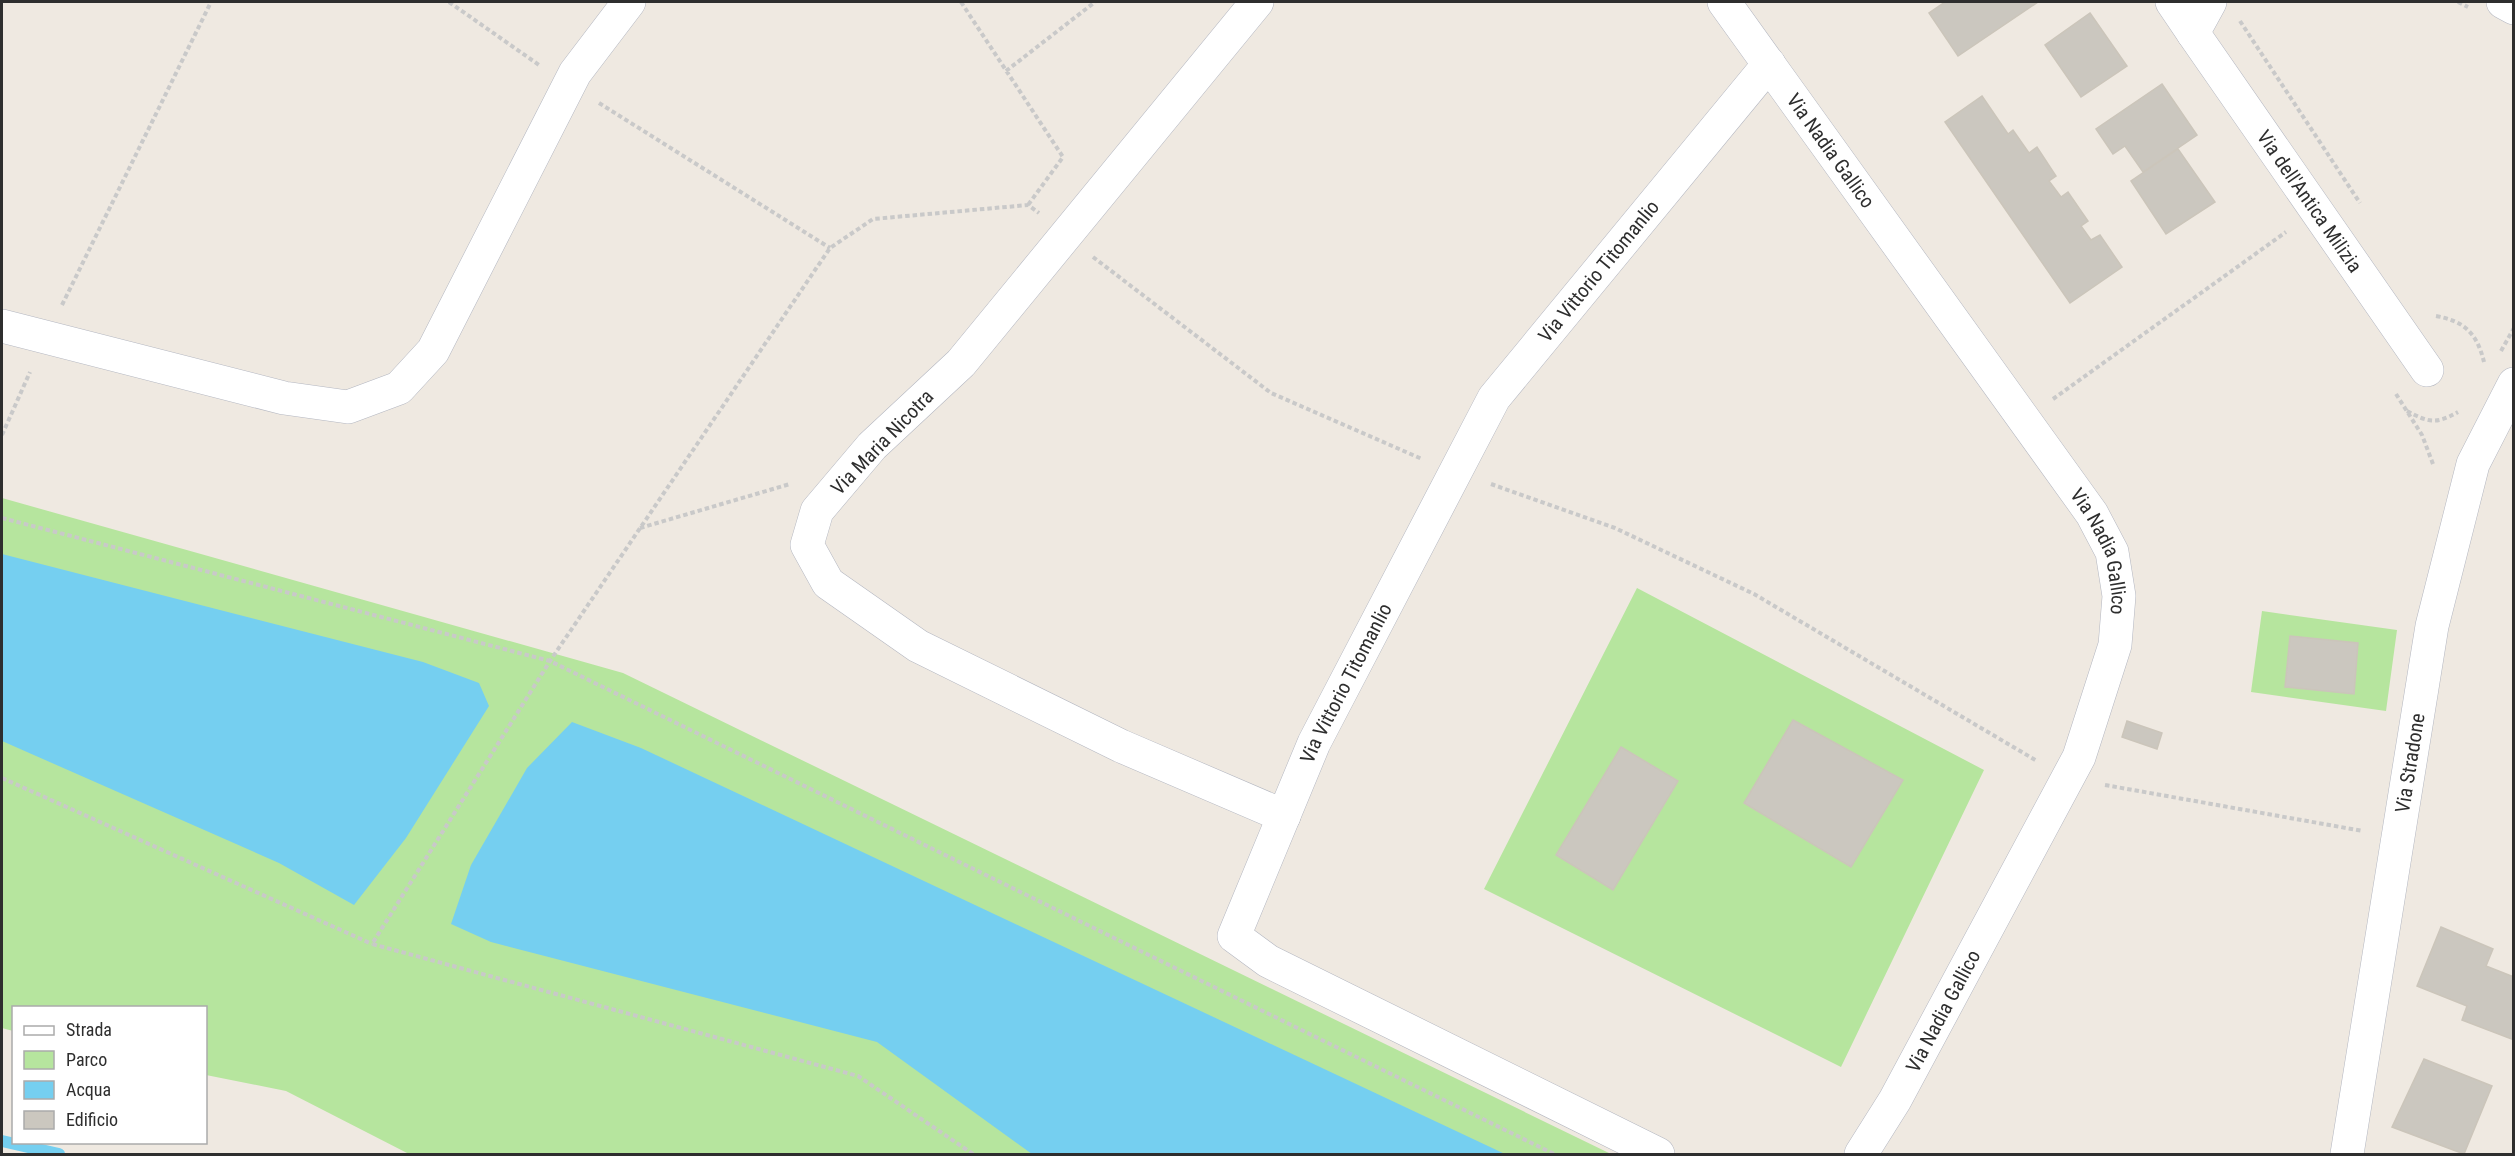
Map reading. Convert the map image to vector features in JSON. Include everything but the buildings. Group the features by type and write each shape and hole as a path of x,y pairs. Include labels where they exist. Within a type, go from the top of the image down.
{"street":[{"path":"2,326 284,398 348,407 399,388 433,351 570,85 629,2"},
{"name":"Via Maria Nicotra","path":"1257,2 961,363 872,446 817,511 807,545 828,583 918,646 1121,746 1284,816"},
{"name":"Via Nadia Gallico","path":"1724,2 2092,514 2112,552 2119,596 2115,645 2079,756 1895,1100 1860,1155"},
{"name":"Via dell'Antica Milizia","path":"2172,2 2427,370"},
{"path":"2503,2 2514,8"},
{"path":"2193,33 2223,9"},
{"name":"Via Vittorio Titomanlio","path":"1658,1155 1268,961 1234,936 1314,743 1494,398 1769,64"},
{"name":"Via Stradone","path":"2347,1155 2432,626 2473,464 2506,370"}],"path":[{"path":"2,435 46,337 211,2"},
{"path":"449,2 570,85 830,248"},
{"path":"961,2 1063,157 1028,205"},
{"path":"1006,71 1095,2"},
{"path":"2223,9 2361,206"},
{"path":"372,944 550,661 830,248 873,219 1028,205 1271,393 1398,451 1615,528 1754,594 2067,779 2367,831"},
{"path":"2025,420 2286,232"},
{"path":"2433,315 2457,320 2473,336 2484,363"},
{"path":"2506,370 2514,328"},
{"path":"2407,411 2428,422 2445,419 2461,411"},
{"path":"2435,467 2440,457"},
{"path":"640,528 800,481"},
{"path":"2,518 550,661 1554,1155"},
{"path":"2,778 372,944 858,1076 973,1155"}],"green space":[{"path":"2,498 623,673 1611,1154 409,1154 286,1091 207,1075 207,1006 12,1006 12,1031 2,1028"},
{"path":"1637,588 1984,770 1841,1067 1484,889"},
{"path":"2262,611 2397,630 2386,711 2251,692"}],"water":[{"path":"2,554 423,662 479,683 489,706 406,838 354,905 279,863 2,741"},
{"path":"572,722 641,748 1505,1154 1032,1154 877,1042 491,942 451,924 471,865 527,768"}],"waterway":[{"path":"2,1141 12,1143"},
{"path":"15,1144 59,1154"}]}
